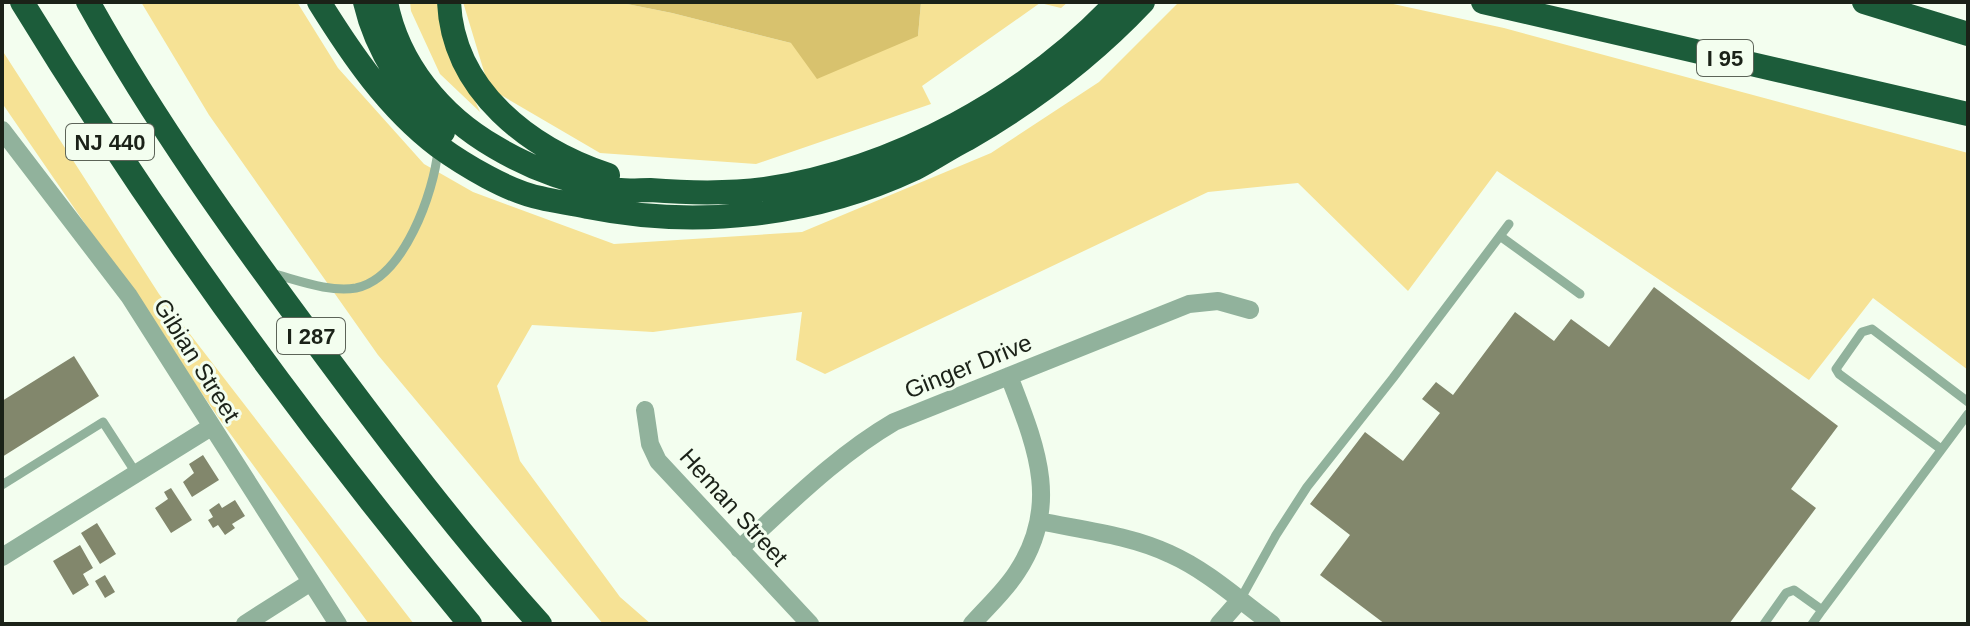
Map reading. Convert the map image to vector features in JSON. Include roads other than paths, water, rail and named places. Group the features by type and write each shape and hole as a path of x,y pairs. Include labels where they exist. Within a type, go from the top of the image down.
{"highway":[{"name":"NJ 440","path":"22,2 119,156 204,279"},
{"name":"I 287","path":"88,2 171,137 263,271 387,438 540,624"},
{"path":"319,2 351,53 377,86 406,118 438,146 501,182 538,198 664,217 721,217 776,211 828,200 916,168 1038,95 1080,62 1143,2"},
{"path":"365,2 375,35 395,75 443,132 471,155 560,201"},
{"path":"386,2 393,29 420,80 454,119 511,157 548,173 620,190 705,193 764,189 818,177 871,162 944,129 1026,79 1068,47 1117,2"},
{"path":"449,2 449,18 458,51 475,81 521,133 555,154 648,190"},
{"name":"I 95","path":"1483,2 1968,114"},
{"path":"1864,2 1968,34"},
{"name":"I 287","path":"204,279 292,402 470,624"}],"street":[{"name":"Gibian Street","path":"2,130 129,296 338,624"},
{"name":"Ginger Drive","path":"739,549 862,441 921,410 1189,304 1218,301 1250,310"},
{"path":"972,624 1017,572 1030,548 1039,521 1042,492 1040,466 1034,440 1009,376"},
{"name":"Heman Street","path":"645,410 650,444 658,461 810,624"},
{"path":"2,557 211,427"},
{"path":"1039,521 1168,552 1197,567 1272,624"},
{"path":"245,624 311,582"},
{"path":"1219,624 1240,600"}],"lane":[{"path":"263,271 322,285 354,288 382,275 427,206 438,146"},
{"path":"1240,600 1307,487 1509,224"},
{"path":"1500,236 1580,294"},
{"path":"1941,449 1836,369 1862,332 1872,329 1968,402"},
{"path":"1812,624 1968,414"},
{"path":"2,485 103,422 136,473"},
{"path":"1764,624 1786,593 1794,590 1822,610"}]}
